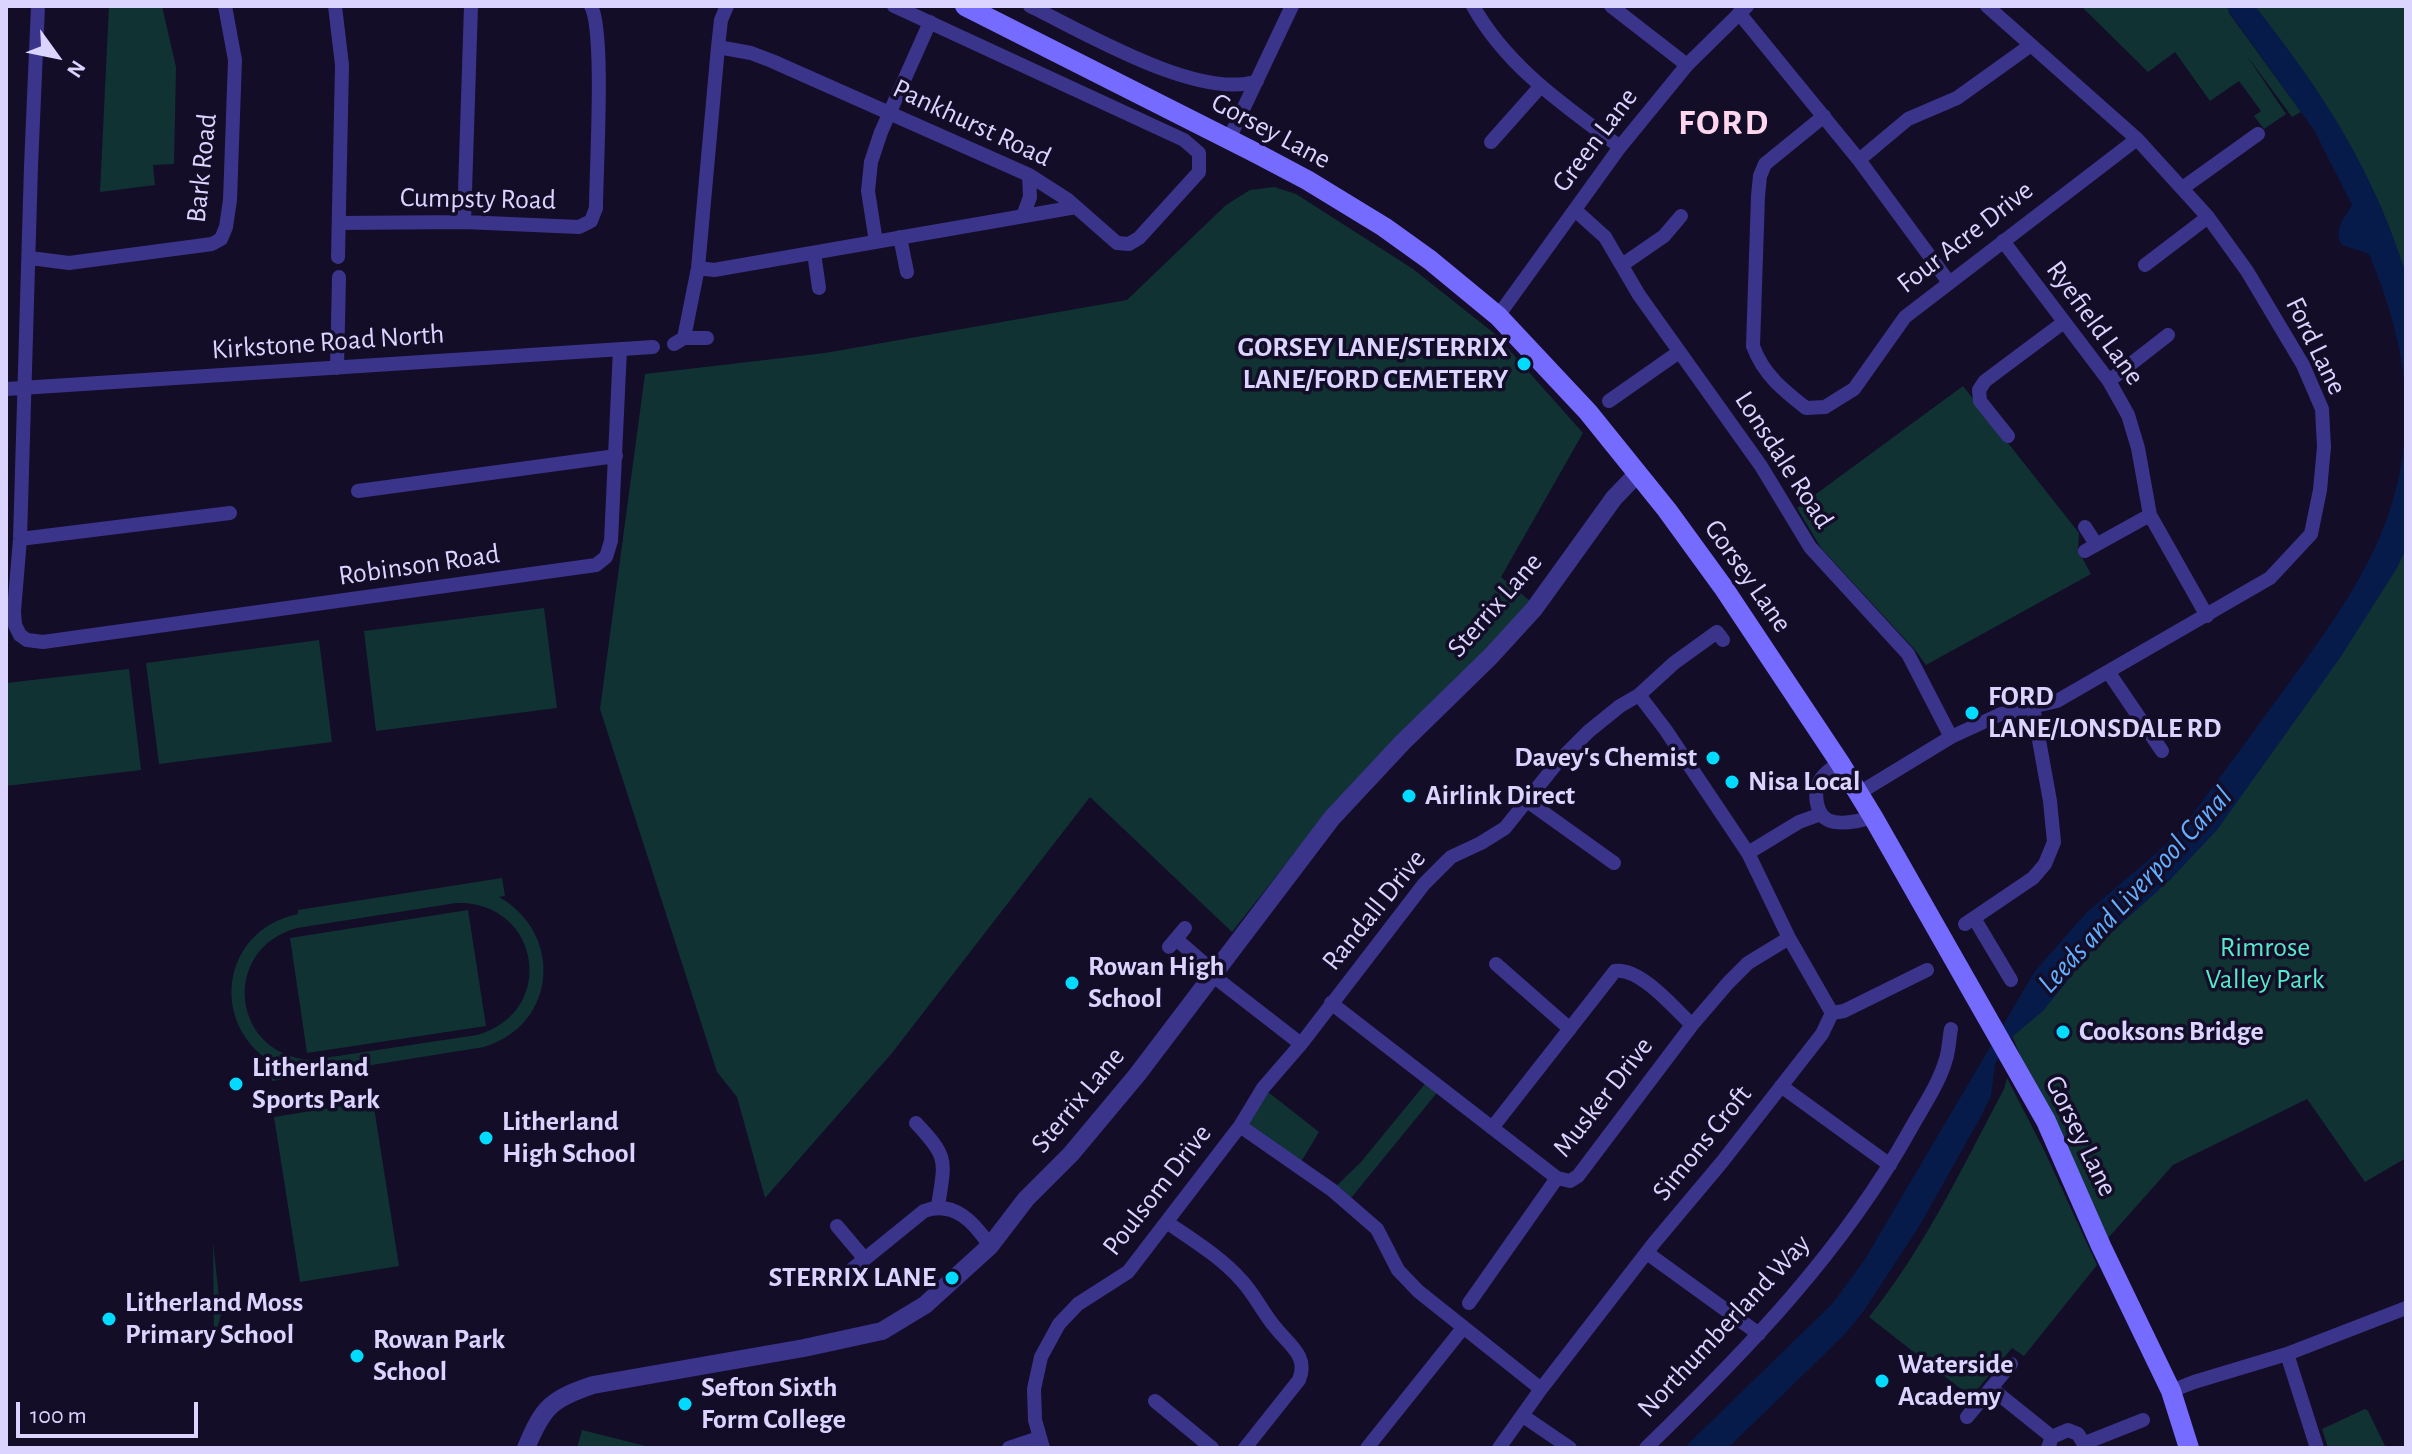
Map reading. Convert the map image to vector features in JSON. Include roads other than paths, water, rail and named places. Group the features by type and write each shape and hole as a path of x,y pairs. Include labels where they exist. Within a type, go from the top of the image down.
{"main road":[{"name":"Gorsey Lane","path":"965,6 1307,180 1384,227 1498,316 1556,376 1638,473 1723,587 1859,793 2058,1144 2101,1246 2171,1391 2189,1448"}],"street":[{"path":"38,6 20,539 230,513"},
{"name":"Bark Road","path":"30,258 69,263 192,248 221,239 230,200 235,89 235,60 225,6"},
{"path":"335,6 342,65 338,257"},
{"path":"464,222 471,6"},
{"name":"Cumpsty Road","path":"339,223 464,222 579,227 591,221 596,208 597,42 591,6"},
{"path":"707,338 679,341 698,268 718,47 721,20 727,6"},
{"name":"Gorsey Lane","path":"894,6 1109,108 1184,140 1195,148 1200,160"},
{"path":"1030,6 1153,65 1183,76 1232,86 1257,81"},
{"path":"1229,139 1292,6"},
{"path":"1473,6 1482,23 1540,87 1620,147"},
{"path":"1611,6 1687,65"},
{"name":"Ford Lane","path":"1859,793 1951,737 2001,714 2057,701 2270,578 2311,534 2320,490 2324,447 2322,409 2303,365 2247,271 2184,187 2137,139 1987,6"},
{"path":"1743,10 1948,281"},
{"name":"Green Lane","path":"1498,316 1620,147 1687,65 1743,10"},
{"path":"876,242 869,177 874,149 930,22"},
{"path":"1859,160 1908,119 1957,98 2031,45"},
{"name":"Pankhurst Road","path":"718,47 751,53 1029,175 1076,207 1117,243 1135,242 1195,179 1200,160"},
{"path":"1491,142 1540,87"},
{"name":"Four Acre Drive","path":"1824,116 1765,164 1760,176 1753,346 1759,363 1778,387 1806,408 1825,407 1854,389 1905,317 2137,139"},
{"path":"2184,187 2258,134"},
{"path":"1023,216 1030,197 1029,175"},
{"path":"698,268 714,270 1076,207"},
{"name":"Lonsdale Road","path":"1575,210 1605,237 1639,295 1761,466 1820,560 1865,604 1908,654 1951,737"},
{"path":"1622,265 1664,236 1681,216"},
{"path":"2145,265 2208,217"},
{"path":"900,237 907,272"},
{"name":"Ryefield Lane","path":"2003,241 2109,381 2128,415 2138,448 2150,515 2207,616"},
{"path":"814,253 819,288"},
{"path":"337,368 339,277"},
{"path":"2008,436 1980,401 1979,390 1985,381 2064,322"},
{"path":"2109,381 2168,335"},
{"name":"Kirkstone Road North","path":"6,389 653,347"},
{"name":"Robinson Road","path":"20,539 15,625 27,640 43,642 596,565 606,557 611,541 620,349"},
{"path":"1609,401 1679,352"},
{"path":"358,491 616,456"},
{"name":"Sterrix Lane","path":"526,1448 546,1409 564,1395 593,1385 882,1331 902,1322 925,1305 990,1246 1026,1199 1071,1154 1137,1075 1332,818 1534,609 1614,498 1638,473"},
{"path":"2085,527 2090,548 2150,515"},
{"name":"Randall Drive","path":"1301,1044 1424,884 1451,857 1505,828 1557,763 1589,731 1717,632"},
{"path":"2109,673 2162,751"},
{"path":"1639,695 1748,853 1789,938 1832,1013 1844,1011 1927,970"},
{"path":"2011,980 1970,921 2033,878 2045,864 2054,842 2033,707"},
{"path":"1840,763 1829,770 1818,785 1817,805 1821,814 1828,820 1841,823 1873,817"},
{"path":"1526,800 1614,863"},
{"path":"1748,853 1799,822 1821,814"},
{"path":"1177,938 1213,974 1301,1044"},
{"name":"Musker Drive","path":"1331,1003 1557,1178 1570,1181 1578,1176 1692,1025 1748,963 1789,938"},
{"path":"1496,964 1570,1029"},
{"path":"1492,1128 1615,971 1624,970 1641,977 1692,1025"},
{"name":"Simons Croft","path":"1499,1448 1647,1253 1822,1034 1832,1013"},
{"name":"Northumberland Way","path":"1646,1448 1759,1334 1820,1263 1890,1165 1943,1068 1951,1029"},
{"name":"Poulsom Drive","path":"1041,1443 1034,1412 1034,1389 1041,1357 1050,1338 1078,1304 1128,1272 1240,1126 1263,1088 1301,1044"},
{"path":"1781,1086 1890,1165"},
{"path":"916,1123 944,1158 938,1206"},
{"path":"1240,1126 1332,1190 1377,1229 1398,1270 1418,1291 1541,1389"},
{"path":"1469,1303 1557,1178"},
{"path":"850,1271 924,1211 938,1206 947,1207 968,1220 978,1228 990,1246"},
{"path":"1168,1223 1199,1244 1243,1282 1275,1328 1302,1358 1304,1369 1299,1380 1248,1445 1266,1448"},
{"path":"837,1226 864,1258"},
{"path":"1647,1253 1759,1334"},
{"path":"2171,1391 2287,1354 2406,1308"},
{"path":"1367,1448 1463,1328"},
{"path":"2287,1354 2317,1448"},
{"path":"1967,1417 2011,1364"},
{"path":"1991,1388 2050,1442 2062,1431 2073,1431 2086,1445 2143,1420"},
{"path":"1155,1401 1212,1448"},
{"path":"1523,1416 1570,1448"},
{"path":"1009,1448 1041,1443"}],"water":[{"name":"Leeds and Liverpool Canal","path":"2228,6 2255,6 2324,101 2378,199 2406,274 2406,549 2340,658 2217,830 2171,879 2092,950 2043,1011 2012,1037 1995,1064 1991,1096 1980,1118 1920,1225 1863,1312 1844,1335 1728,1448 1684,1448 1833,1303 1865,1259 2035,971 2086,913 2152,857 2195,811 2336,616 2357,583 2389,514 2399,477 2405,395 2401,359 2388,305 2369,254 2342,245 2339,234 2341,224 2352,205 2314,130 2229,12"}],"place":[{"name":"GORSEY LANE/STERRIX LANE/FORD CEMETERY","path":"1524,364"},
{"name":"FORD LANE/LONSDALE RD","path":"1972,713"},
{"name":"Davey's Chemist","path":"1713,758"},
{"name":"Nisa Local","path":"1732,782"},
{"name":"Airlink Direct","path":"1409,796"},
{"name":"Rowan High School","path":"1072,983"},
{"name":"Cooksons Bridge","path":"2063,1032"},
{"name":"Litherland Sports Park","path":"236,1084"},
{"name":"Litherland High School","path":"486,1138"},
{"name":"STERRIX LANE","path":"952,1278"},
{"name":"Litherland Moss Primary School","path":"109,1319"},
{"name":"Rowan Park School","path":"357,1356"},
{"name":"Waterside Academy","path":"1882,1381"},
{"name":"Sefton Sixth Form College","path":"685,1404"}],"district":[{"name":"FORD","path":"1724,123"}],"park label":[{"name":"Rimrose Valley Park","path":"2265,964"}]}
